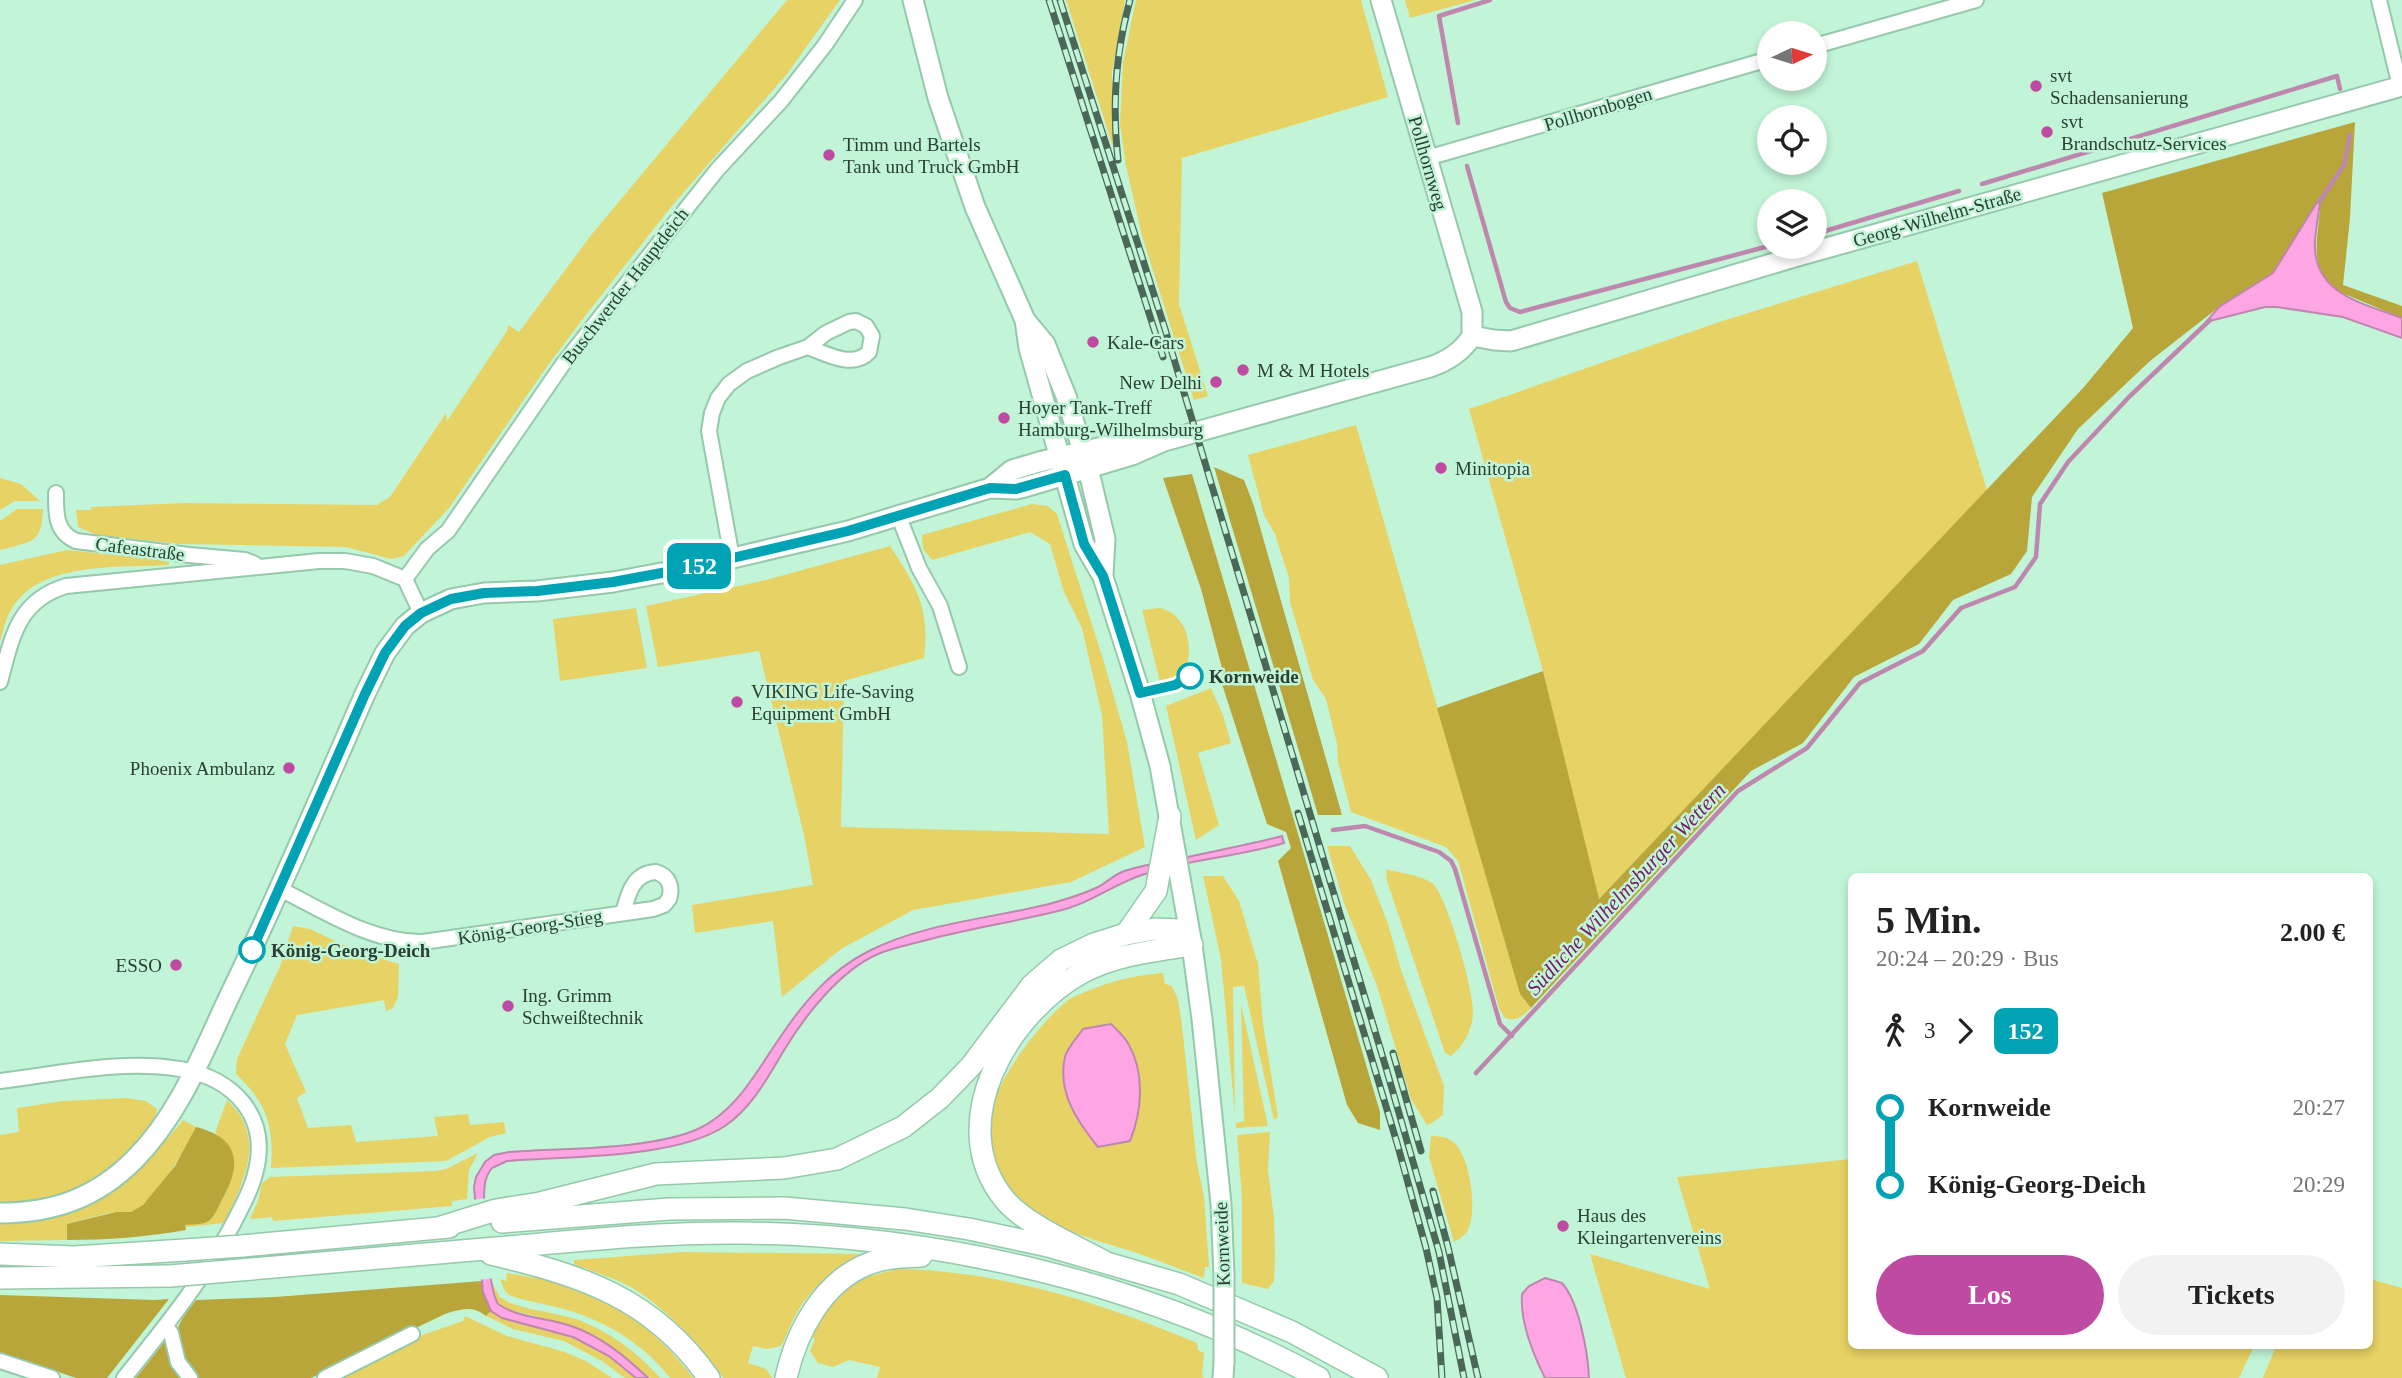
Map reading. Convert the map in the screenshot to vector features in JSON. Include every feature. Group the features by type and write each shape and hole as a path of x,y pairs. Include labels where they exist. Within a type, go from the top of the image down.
{"highway":[{"path":"1126,934 1170,874 1170,816"},
{"path":"496,1217 540,1203 656,1174 810,1165 837,1159 903,1127 957,1083 1019,1000 1046,972 1079,950 1126,934 1173,928 1184,933 1192,945 1119,957 1068,981 1045,1000 1000,1057 984,1093 980,1111 982,1150 988,1171 1006,1201 1036,1225 1105,1262"},
{"path":"0,1254 74,1256 242,1246 438,1228 496,1217 669,1209 795,1209 905,1219 969,1229 1048,1246 1105,1262 1179,1284 1292,1332 1377,1378"},
{"path":"0,1278 170,1276 475,1250 499,1252 692,1233 848,1238 962,1254 1096,1287 1209,1326 1319,1378"},
{"path":"499,1252 575,1276 623,1298 678,1341 709,1378"},
{"path":"786,1378 798,1338 813,1311 831,1289 856,1269 870,1263 901,1257 962,1254"}],"main road":[{"path":"913,0 929,68 950,137 990,246 1025,320 1045,344 1066,396 1105,539 1103,576"},
{"name":"Pollhornweg","path":"1381,0 1472,312 1473,331"},
{"name":"Georg-Wilhelm-Straße","path":"1473,331 1494,340 1511,341 1798,256 2401,86"},
{"path":"1025,320 1029,348 1084,544 1103,576 1150,728 1170,816"},
{"path":"0,1213 46,1210 77,1200 122,1170 151,1141 195,1073 385,653 405,626 421,613 435,605 467,595 537,591 613,582 732,558 899,517 990,488 1016,489 1063,465 1085,459 1132,455 1164,441 1442,363 1463,348 1473,331"},
{"name":"Kornweide","path":"1170,874 1192,945 1210,1081 1221,1204 1224,1275 1223,1370"}],"street":[{"name":"Buschwerder Hauptdeich","path":"405,579 427,549 448,531 563,364 717,170 781,101 825,45 855,0"},
{"path":"1827,43 1976,0"},
{"path":"2379,0 2401,86"},
{"name":"Pollhornbogen","path":"1427,158 1757,63"},
{"path":"732,558 709,431 715,405 729,384 747,372 808,347"},
{"name":"Cafeastraße","path":"56,493 56,519 63,533 76,541 245,560 259,566"},
{"path":"899,517 911,552 940,606 959,667"},
{"path":"0,682 13,635 23,613 32,603 52,590 92,582 259,566 345,561 373,566 405,579 421,613"},
{"name":"König-Georg-Stieg","path":"280,889 374,933 406,942 428,942 623,913"},
{"path":"0,1081 102,1068 169,1068 195,1073 223,1083 241,1099 256,1129 258,1161 252,1183 229,1231 166,1326 124,1378"},
{"path":"166,1326 171,1333 178,1362 190,1378"},
{"path":"325,1378 412,1334"},
{"path":"0,1361 52,1378"}],"shaded area":[{"path":"787,0 840,0 787,74 671,207 589,311 548,365 449,508 404,556 391,559 346,547 181,544 97,535 78,527 76,510 91,510 91,507 184,503 377,505 390,497 446,413 447,421 507,331 508,325 519,332 592,234"},
{"path":"1066,0 1125,0 1112,73 1113,147"},
{"path":"1136,0 1361,0 1388,97 1182,158 1179,304 1208,396 1194,400 1142,236 1126,166 1120,124 1123,62"},
{"path":"1405,0 1475,0 1410,18"},
{"path":"2355,122 2343,285 2402,306 2402,318 2335,290 2326,280 2317,258 2320,199 2273,273 2219,307 2150,361 2078,429 2032,497 2027,551 2011,574 1953,600 1919,644 1854,677 1803,743 1751,771 1531,1008 1520,994 1437,708 1543,671 1599,899 2084,387 2133,328 2102,193"},
{"path":"2321,196 2315,241 2316,259 2322,273 2342,294 2402,318 2402,338 2343,317 2277,307 2265,307 2206,322 2219,307 2273,273"},
{"path":"1917,261 1987,490 1598,900 1543,671 1469,409 1722,321"},
{"path":"1356,425 1520,994 1531,1008 1516,1019 1505,1018 1499,1008 1458,861 1446,847 1351,812 1326,699 1313,680 1290,602 1289,578 1275,534 1264,515 1248,455"},
{"path":"1214,467 1244,480 1254,506 1342,815 1318,815"},
{"path":"1192,474 1380,1112 1380,1130 1358,1123 1347,1105 1278,861 1291,848 1286,832 1267,824 1222,684 1223,672 1201,589 1163,478"},
{"path":"0,478 21,484 40,501 15,501 0,510"},
{"path":"1032,504 1048,506 1057,514 1127,742 1145,847 1071,882 913,910 841,949 782,997 773,921 695,933 692,905 813,885 804,835 759,651 658,667 646,606 766,580 890,546 908,574 923,611 924,658 844,681 841,827 1109,834 1102,715 1082,628 1064,592 1050,544 1030,532 932,560 923,549 922,535"},
{"path":"17,509 43,509 40,529 33,540 0,550 0,521"},
{"path":"67,550 169,561 169,565 106,567 62,574 43,581 26,592 13,607 0,642 0,565"},
{"path":"636,608 647,668 560,681 553,619"},
{"path":"1159,608 1177,617 1187,634 1189,644 1187,665 1183,674 1160,682 1142,610"},
{"path":"1211,688 1231,743 1198,753 1219,825 1196,840 1166,706"},
{"path":"1282,836 1284,843 1145,874 1070,908 894,948 864,961 838,981 815,1007 744,1110 725,1126 704,1137 650,1150 507,1161 492,1168 485,1183 484,1208 491,1281 498,1304 515,1312 562,1323 593,1335 622,1355 648,1378 636,1378 609,1356 573,1337 502,1318 491,1311 483,1292 474,1187 476,1177 485,1162 494,1155 656,1141 698,1129 712,1121 736,1100 790,1023 819,988 841,968 867,952 931,929 1066,899 1100,886 1119,873 1134,868"},
{"path":"1327,846 1350,846 1371,880 1388,924 1401,970 1444,1086 1443,1115 1430,1124 1427,1125 1411,1099 1377,986 1344,903"},
{"path":"1386,869 1432,883 1452,925 1470,987 1473,1015 1466,1038 1451,1056 1445,1053 1387,881"},
{"path":"1203,876 1223,876 1239,901 1258,964 1263,1024 1278,1117 1274,1120 1244,986 1233,987 1235,1115 1221,959"},
{"path":"293,926 310,929 354,950 399,964 398,997 393,1008 386,1011 384,1000 297,1015 285,1044 306,1092 297,1098 308,1128 351,1125 356,1142 438,1136 434,1117 468,1114 470,1125 504,1122 506,1133 490,1137 446,1161 271,1168 271,1140 266,1116 255,1095 236,1074 237,1059 281,964"},
{"path":"1163,973 1165,984 1172,986 1178,999 1182,1026 1197,1164 1204,1196 1209,1267 1205,1267 1204,1278 1055,1225 1027,1207 1002,1176 991,1140 993,1105 1005,1078 1036,1032 1060,1007 1071,998 1100,986","holes":["1111,1024 1129,1047 1137,1069 1137,1122"]},
{"path":"1241,1004 1268,1126 1236,1128 1236,1123 1244,1121"},
{"path":"1111,1024 1125,1039 1134,1056 1140,1080 1139,1105 1130,1141 1098,1147 1076,1116 1066,1094 1063,1070 1066,1054 1083,1029"},
{"path":"126,1098 146,1101 157,1109 141,1140 111,1168 59,1197 38,1203 0,1205 0,1135 19,1132 17,1108 63,1101"},
{"path":"227,1100 247,1130 249,1145 248,1160 239,1191 225,1223 185,1227 184,1225 208,1222 228,1189 215,1133"},
{"path":"183,1120 196,1127 159,1188 140,1207 131,1212 115,1212 67,1224 67,1240 0,1241 0,1222 49,1219 69,1213 107,1193 140,1167"},
{"path":"196,1127 221,1138 229,1145 233,1154 233,1175 216,1212 209,1220 202,1224 185,1225 186,1230 156,1235 67,1240 67,1224 116,1212 131,1212 143,1205 175,1166"},
{"path":"1270,1132 1268,1169 1275,1256 1274,1281 1268,1289 1242,1283 1242,1200 1237,1135"},
{"path":"1431,1136 1448,1139 1458,1147 1470,1182 1472,1208 1469,1227 1461,1238 1454,1242 1429,1157"},
{"path":"478,1153 469,1170 467,1199 452,1201 452,1206 273,1221 272,1217 250,1219 262,1183 270,1177 436,1171 446,1169"},
{"path":"1848,1159 1848,1349 2253,1349 2239,1378 1626,1378 1590,1254 1710,1289 1677,1177"},
{"path":"682,1252 867,1254 844,1266 815,1289 799,1309 781,1346 767,1349 753,1346 748,1363 766,1369 772,1378 723,1378 692,1339 652,1301 625,1284 574,1264 574,1260"},
{"path":"899,1269 938,1271 1014,1283 1125,1315 1197,1343 1198,1350 1204,1353 1202,1377 1205,1378 877,1378 880,1367 849,1360 833,1367 818,1363 810,1351 815,1339 810,1333 837,1297 867,1277"},
{"path":"506,1273 570,1286 605,1301 654,1335 693,1378 670,1378 637,1345 596,1321 567,1310 509,1295 500,1279 507,1281"},
{"path":"1545,1278 1562,1283 1573,1302 1587,1355 1589,1378 1545,1378 1540,1369 1525,1326 1522,1294 1529,1286"},
{"path":"2373,1280 2402,1288 2402,1378 2263,1378 2275,1349 2373,1349"},
{"path":"482,1281 491,1311 486,1316 471,1309 445,1314 311,1378 198,1378 188,1367 178,1345 180,1323 196,1300 275,1297"},
{"path":"492,1283 500,1297 508,1302 576,1319 611,1336 632,1351 660,1378 648,1378 614,1349 546,1319 503,1308 494,1297"},
{"path":"0,1295 169,1299 107,1378 76,1378 0,1352"},
{"path":"491,1311 513,1321 577,1339 608,1356 636,1378 625,1378 602,1361 564,1341 513,1329 486,1316"},
{"path":"465,1316 507,1336 565,1352 586,1361 612,1378 334,1378 405,1341 463,1321"},
{"path":"165,1341 170,1343 185,1378 136,1378"}],"pier":[{"path":"488,1198 495,1278 478,1280 472,1200"}],"waterway":[{"path":"1458,123 1439,16 1490,0"},
{"path":"1982,184 2337,76 2340,89"},
{"path":"2319,202 2344,165 2350,135"},
{"path":"1467,166 1506,302 1510,308 1520,312 1757,249"},
{"path":"1827,230 1959,191"},
{"name":"Südliche Wilhelmsburger Wettern","path":"1476,1073 1738,791 1807,748 1860,683 1923,651 1961,608 2015,587 2036,557 2040,504 2068,462 2129,397 2210,320"},
{"name":"Südliche Wilhelmsburger Wettern","path":"1333,830 1365,826 1439,852 1451,861 1500,1024 1512,1036"}],"railway":[{"path":"1049,0 1163,357"},
{"path":"1060,0 1165,329 1386,1068 1439,1252 1464,1378"},
{"path":"1118,160 1116,79 1130,0"},
{"path":"1298,813 1426,1248 1437,1298 1442,1378"},
{"path":"1393,1053 1421,1151"},
{"path":"1433,1191 1478,1378"}],"bus line":[{"name":"152","path":"252,950 385,653 412,620 435,605 451,599 484,593 537,591 613,582 694,567 848,531 990,488 1016,489 1065,475 1084,544 1103,576 1140,693 1175,685 1190,676"}],"place":[{"name":"svt Schadensanierung","path":"2036,86"},
{"name":"svt Brandschutz-Services","path":"2047,132"},
{"name":"Timm und Bartels Tank und Truck GmbH","path":"829,155"},
{"name":"Kale-Cars","path":"1093,342"},
{"name":"M & M Hotels","path":"1243,370"},
{"name":"New Delhi","path":"1216,382"},
{"name":"Hoyer Tank-Treff Hamburg-Wilhelmsburg","path":"1004,418"},
{"name":"Minitopia","path":"1441,468"},
{"name":"Kornweide","path":"1190,676"},
{"name":"VIKING Life-Saving Equipment GmbH","path":"737,702"},
{"name":"Phoenix Ambulanz","path":"289,768"},
{"name":"König-Georg-Deich","path":"252,950"},
{"name":"ESSO","path":"176,965"},
{"name":"Ing. Grimm Schweißtechnik","path":"508,1006"},
{"name":"Haus des Kleingartenvereins","path":"1563,1226"}]}
